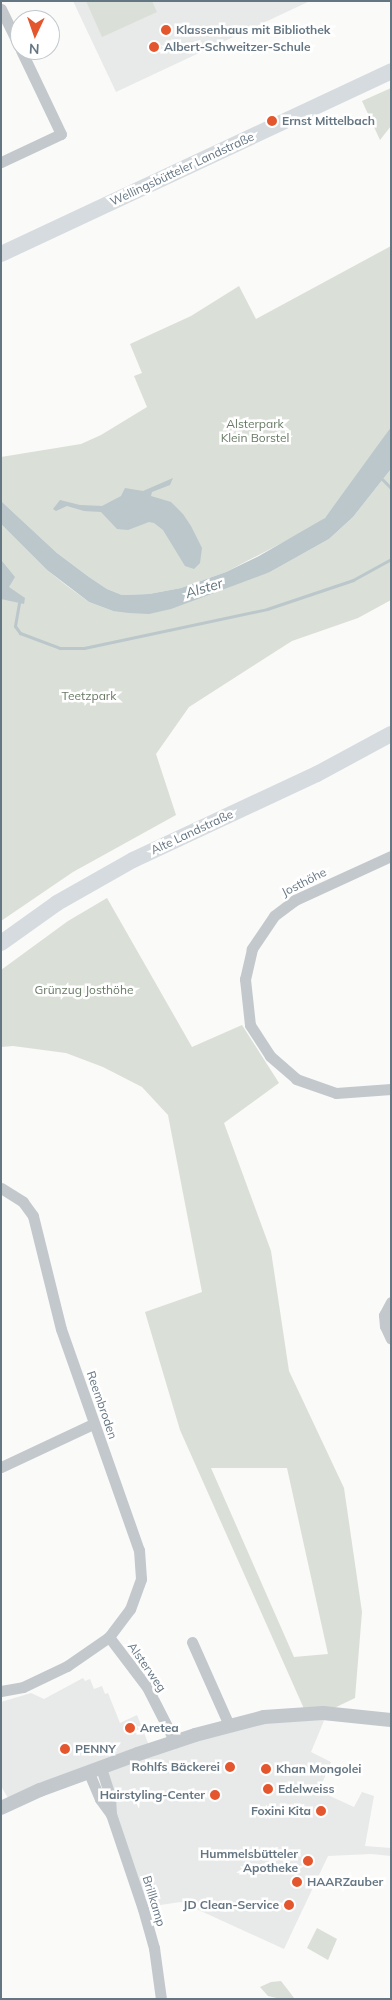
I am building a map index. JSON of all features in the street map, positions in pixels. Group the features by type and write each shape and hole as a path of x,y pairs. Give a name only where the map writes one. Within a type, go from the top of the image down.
{"main road":[{"name":"Wellingsbütteler Landstraße","path":"1,254 391,71"},
{"name":"Alte Landstraße","path":"1,943 57,904 133,860 316,774 391,734"}],"street":[{"path":"1,9 10,28"},
{"path":"1,162 61,134 25,60"},
{"name":"Josthöhe","path":"391,856 295,900 274,916 252,949 245,979 250,1025 273,1060 296,1079 336,1092 391,1089"},
{"name":"Reembroden","path":"1,1188 23,1202 32,1216 60,1329 139,1550 141,1579 130,1609 109,1637"},
{"path":"391,1302 384,1314 385,1326 391,1339"},
{"path":"1,1467 94,1424"},
{"path":"1,1691 23,1687 67,1666 109,1637"},
{"name":"Alsterweg","path":"109,1637 147,1687 176,1742"},
{"path":"192,1642 229,1725"},
{"path":"1,1808 40,1790 95,1770 229,1725 264,1717 309,1713 349,1714 391,1720"},
{"name":"Brillkamp","path":"95,1770 110,1796 110,1814 152,1940 161,1999"}],"shaded area":[{"name":"Albert-Schweitzer-Schule","path":"73,1 310,1 116,92"},
{"path":"83,1678 85,1681 90,1679 94,1689 102,1686 105,1694 108,1693 120,1723 137,1715 150,1748 226,1723 328,1711 311,1752 331,1762 319,1791 354,1807 362,1792 374,1796 365,1846 391,1848 391,1856 371,1854 328,1856 284,1949 181,1902 146,1907 100,1765 8,1798 1,1786 1,1702 31,1693 44,1699"}],"green space":[{"path":"86,1 152,1 157,12 102,37"},
{"path":"391,88 391,126 380,140 362,101"},
{"name":"Alsterpark Klein Borstel","path":"391,246 391,427 351,485 325,518 316,525 226,572 181,588 149,594 122,595 107,589 57,553 1,501 1,457 81,444 101,435 147,407 134,376 142,373 130,344 191,316 239,286 256,319"},
{"name":"Teetzpark","path":"391,469 391,600 358,618 292,641 189,707 156,754 176,815 73,872 1,921 1,524 47,570 67,586 89,602 113,611 270,572 329,539 353,517"},
{"name":"Grünzug Josthöhe","path":"107,898 192,1047 242,1025 279,1083 224,1123 271,1251 289,1371 344,1488 362,1612 355,1698 328,1711 305,1711 180,1430 145,1312 202,1292 168,1115 142,1087 103,1067 66,1053 13,1046 1,1047 1,970 68,921","holes":["211,1468 287,1468 328,1654 294,1657"]},
{"path":"317,1928 337,1939 328,1960 307,1948"},
{"path":"281,1981 294,1998 281,1999 268,1996 260,1987 271,1982"}],"water":[{"name":"Alster","path":"391,427 391,469 353,517 329,539 270,572 171,609 149,614 129,613 113,611 89,602 47,570 1,524 1,501 57,553 107,589 122,595 149,594 181,588 226,572 259,556 325,518"},
{"path":"173,478 170,485 152,492 151,496 171,502 183,514 191,526 202,548 200,563 194,569 185,566 163,530 154,523 149,522 128,530 117,529 101,512 84,511 67,506 56,511 53,509 60,500 80,505 102,506 121,496 125,488 143,491"},
{"path":"1,560 15,577 9,587 25,598 24,604 1,599"}],"waterway":[{"path":"381,478 391,488"},
{"path":"19,603 15,626 20,633 60,648 84,648 267,609 353,580 391,559"}],"place":[{"name":"Klassenhaus mit Bibliothek","path":"166,30"},
{"name":"Albert-Schweitzer-Schule","path":"154,47"},
{"name":"Ernst Mittelbach","path":"272,121"},
{"name":"Aretea","path":"130,1728"},
{"name":"PENNY","path":"65,1749"},
{"name":"Rohlfs Bäckerei","path":"230,1767"},
{"name":"Khan Mongolei","path":"266,1769"},
{"name":"Edelweiss","path":"268,1789"},
{"name":"Hairstyling-Center","path":"215,1795"},
{"name":"Foxini Kita","path":"321,1811"},
{"name":"Hummelsbütteler Apotheke","path":"308,1861"},
{"name":"HAARZauber","path":"297,1882"},
{"name":"JD Clean-Service","path":"289,1905"}]}
